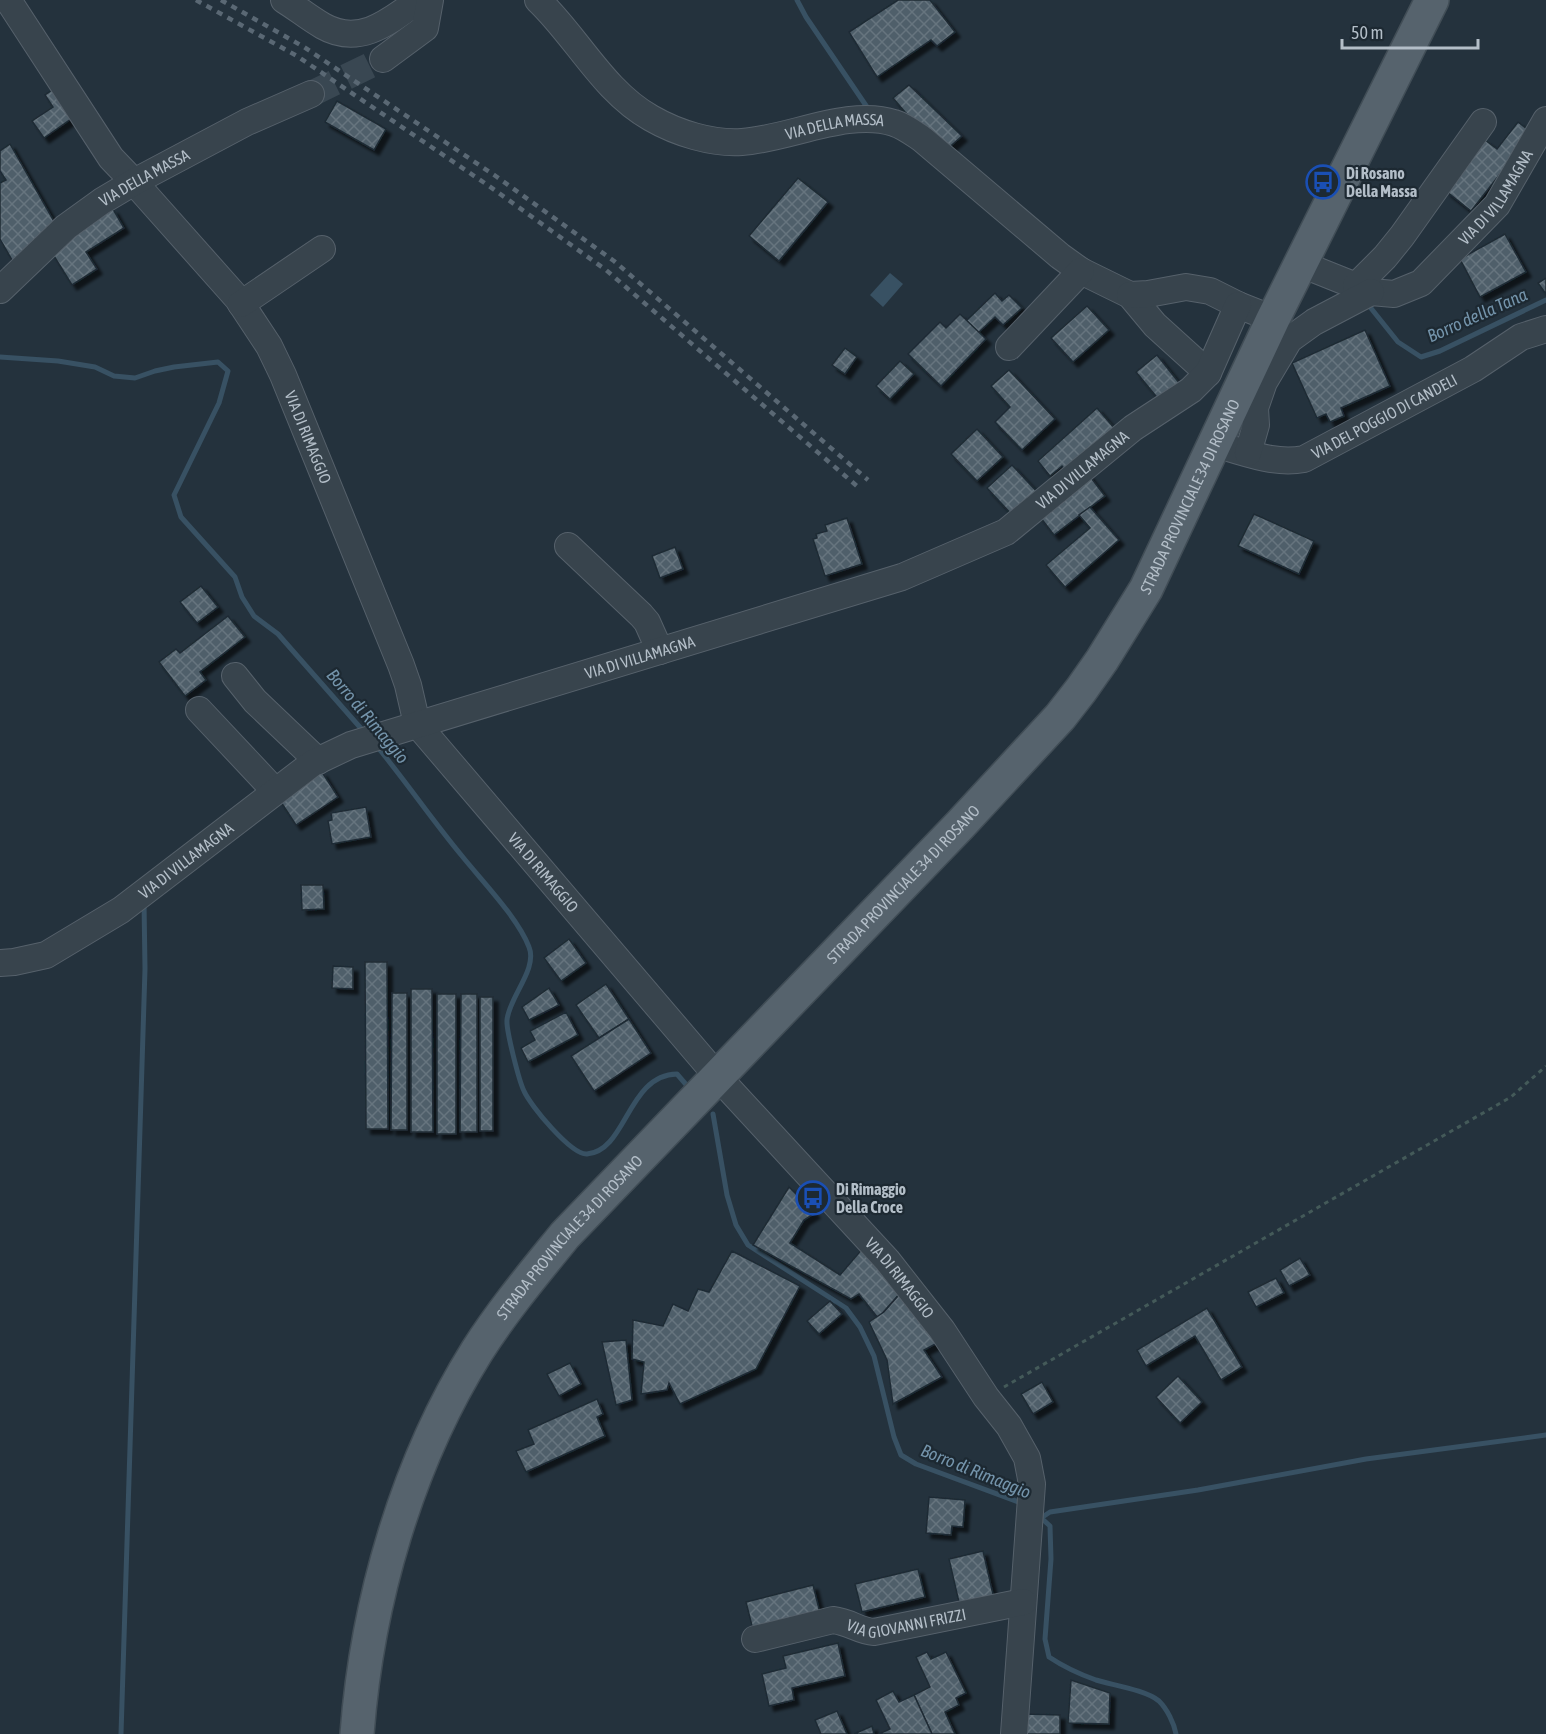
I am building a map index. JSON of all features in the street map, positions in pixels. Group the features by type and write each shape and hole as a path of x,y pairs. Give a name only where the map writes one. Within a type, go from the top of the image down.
{"main road":[{"name":"STRADA PROVINCIALE 34 DI ROSANO","path":"357,1734 364,1668 373,1620 399,1522 420,1465 446,1406 478,1350 512,1302 565,1235 960,825 1060,717 1102,660 1146,589 1273,320 1432,0"}],"street":[{"name":"VIA DI RIMAGGIO","path":"8,0 111,158 241,304 269,346 283,375 404,675 417,724 715,1081 887,1260 942,1330 1009,1426 1027,1458 1032,1484 1014,1734"},
{"path":"284,0 334,31 355,33 368,32 378,27 419,0"},
{"path":"383,59 425,28 430,0"},
{"name":"VIA DELLA MASSA","path":"538,0 622,96 648,117 666,127 703,138 733,142 770,138 836,122 866,120 894,123 922,138 1048,248 1081,271 1130,295 1155,325 1208,373"},
{"name":"VIA DELLA MASSA","path":"0,290 66,226 102,201 247,122 311,94"},
{"name":"VIA DI VILLAMAGNA","path":"1301,264 1363,289 1394,294 1421,283 1497,205 1546,120"},
{"path":"1363,289 1483,122"},
{"path":"241,304 322,249"},
{"path":"1009,347 1081,271"},
{"path":"1130,295 1186,287 1210,291 1273,320"},
{"name":"VIA DI VILLAMAGNA","path":"1248,453 1256,425 1255,408 1264,382 1289,340 1363,289"},
{"name":"VIA DI VILLAMAGNA","path":"0,963 46,955 121,910 275,791 318,761 351,745 902,577 1006,532 1133,428 1191,390 1208,373 1238,305"},
{"name":"VIA DEL POGGIO DI CANDELI","path":"1213,444 1278,461 1304,459 1473,369 1521,337 1546,329"},
{"path":"568,546 641,615 647,622 660,651"},
{"path":"235,676 255,701 318,761"},
{"path":"199,710 275,791"},
{"name":"VIA GIOVANNI FRIZZI","path":"755,1639 833,1620 844,1621 866,1631 874,1632 1023,1602"}],"path":[{"path":"986,1396 1511,1097 1546,1066"}],"water":[{"path":"890,273 903,284 883,307 870,295"}],"building":[{"path":"898,0 930,0 955,32 937,46 931,40 877,77 849,32"},
{"path":"909,85 962,136 945,151 893,98"},
{"path":"58,86 78,114 44,138 32,121 53,107 45,95"},
{"path":"337,101 386,129 374,150 325,122"},
{"path":"1518,122 1532,133 1471,211 1446,191 1485,140 1497,149"},
{"path":"10,144 56,225 16,267 0,239 0,183 6,180 0,171 0,151"},
{"path":"798,178 828,202 779,261 749,236"},
{"path":"113,209 124,228 86,252 97,269 72,285 49,248"},
{"path":"1505,234 1526,272 1480,297 1460,259"},
{"path":"1546,278 1546,294 1538,283"},
{"path":"995,293 1002,301 1009,295 1022,308 1003,325 995,317 978,333 966,321"},
{"path":"1087,306 1109,330 1073,362 1051,338"},
{"path":"960,314 986,339 941,386 908,354 940,322 946,328"},
{"path":"1365,330 1390,386 1341,408 1344,416 1330,422 1326,414 1317,418 1292,363"},
{"path":"845,348 857,357 845,374 832,365"},
{"path":"1157,355 1180,384 1160,401 1136,372"},
{"path":"900,361 914,374 890,399 876,386"},
{"path":"1009,370 1055,419 1022,450 995,422 1010,407 991,386"},
{"path":"1097,408 1115,429 1068,473 1062,466 1050,476 1038,461"},
{"path":"977,429 1003,457 977,481 951,454"},
{"path":"1012,465 1040,495 1015,518 987,488"},
{"path":"1088,474 1105,496 1054,535 1037,513"},
{"path":"1090,507 1119,540 1065,587 1046,565 1090,528 1079,515"},
{"path":"1254,514 1314,541 1299,574 1238,546"},
{"path":"847,518 862,564 825,576 813,539 817,538 816,534 827,531 825,525"},
{"path":"675,547 683,569 660,578 652,556"},
{"path":"201,586 218,607 197,623 180,602"},
{"path":"228,616 245,637 200,672 206,680 185,696 159,662 176,649 180,653"},
{"path":"322,772 338,797 296,825 279,799"},
{"path":"366,807 371,837 332,844 328,821 332,820 331,813"},
{"path":"301,885 323,885 324,909 302,910"},
{"path":"569,939 586,963 561,981 544,958"},
{"path":"365,962 387,962 388,1129 366,1129"},
{"path":"333,966 353,967 353,989 332,988"},
{"path":"606,984 629,1019 599,1038 576,1005"},
{"path":"549,988 559,1005 529,1020 522,1007"},
{"path":"411,989 432,989 433,1132 411,1132"},
{"path":"392,993 407,993 407,1130 391,1130"},
{"path":"437,994 456,994 456,1134 437,1134"},
{"path":"461,994 477,994 477,1132 460,1132"},
{"path":"480,997 493,997 493,1131 480,1131"},
{"path":"566,1012 578,1035 528,1062 521,1048 535,1040 530,1031"},
{"path":"629,1019 651,1053 594,1091 571,1056"},
{"path":"789,1187 815,1213 804,1220 790,1243 840,1275 864,1247 904,1289 878,1318 859,1294 851,1299 753,1245"},
{"path":"732,1251 800,1286 756,1369 680,1404 669,1383 667,1390 641,1394 644,1362 632,1359 633,1320 663,1326 673,1304 688,1311 698,1289 709,1292"},
{"path":"1300,1258 1310,1275 1289,1286 1280,1270"},
{"path":"1276,1278 1284,1293 1256,1307 1248,1292"},
{"path":"904,1289 941,1341 924,1350 942,1377 893,1404 887,1360 869,1322 884,1312"},
{"path":"830,1301 842,1314 819,1334 807,1321"},
{"path":"1207,1308 1242,1367 1221,1380 1195,1336 1146,1366 1137,1350"},
{"path":"626,1340 632,1400 616,1405 602,1342"},
{"path":"570,1363 581,1384 559,1396 547,1374"},
{"path":"1178,1376 1202,1402 1180,1423 1156,1397"},
{"path":"1042,1382 1053,1402 1033,1414 1021,1394"},
{"path":"597,1399 603,1414 597,1417 605,1436 526,1472 516,1451 534,1444 528,1430"},
{"path":"929,1497 965,1500 963,1527 952,1526 951,1535 926,1533"},
{"path":"983,1551 995,1603 961,1611 949,1559"},
{"path":"918,1569 925,1597 862,1612 855,1584"},
{"path":"813,1585 820,1613 753,1630 746,1602"},
{"path":"838,1643 845,1676 792,1688 794,1700 769,1706 762,1674 786,1668 783,1656"},
{"path":"927,1652 931,1659 946,1652 966,1693 956,1698 959,1705 945,1712 955,1734 932,1734 914,1695 930,1687 916,1657"},
{"path":"1071,1680 1110,1693 1109,1724 1068,1723"},
{"path":"893,1691 899,1702 914,1695 932,1734 879,1734 890,1729 876,1700"},
{"path":"837,1711 847,1734 821,1734 815,1720"},
{"path":"1025,1714 1060,1715 1060,1734 1024,1734"},
{"path":"872,1726 874,1734 854,1734"}],"waterway":[{"name":"Borro della Tana","path":"797,0 869,110"},
{"name":"Borro della Tana","path":"1370,307 1398,342 1421,357 1440,351 1546,300"},
{"name":"Borro di Rimaggio","path":"0,357 58,361 95,367 114,376 135,378 174,367 218,362 228,371 219,403 174,495 181,517 235,577 242,597 254,616 278,634 365,733"},
{"name":"Borro di Rimaggio","path":"375,744 508,912 524,936 531,956 530,964 509,1011 507,1026 524,1091 552,1128 571,1147 587,1154 600,1150 611,1140 647,1086 660,1078 677,1074 689,1088"},
{"path":"121,1734 145,969 144,902"},
{"name":"Borro di Rimaggio","path":"713,1114 727,1195 736,1225 748,1245 846,1308 860,1327 874,1356 894,1437 901,1455 916,1464 1024,1504"},
{"path":"1041,1518 1050,1512 1198,1490 1366,1459 1546,1435"},
{"name":"Borro di Rimaggio","path":"1038,1515 1050,1526 1051,1559 1045,1639 1049,1657 1090,1678 1153,1697 1167,1712 1176,1734"}],"tunnel":[{"path":"311,94 383,59"}],"railway":[{"path":"196,0 297,56 489,186 606,270 858,487"},
{"path":"221,0 304,47 497,177 614,261 868,480"}],"place":[{"name":"Di Rosano Della Massa","path":"1323,182"},
{"name":"Di Rimaggio Della Croce","path":"813,1198"}]}
